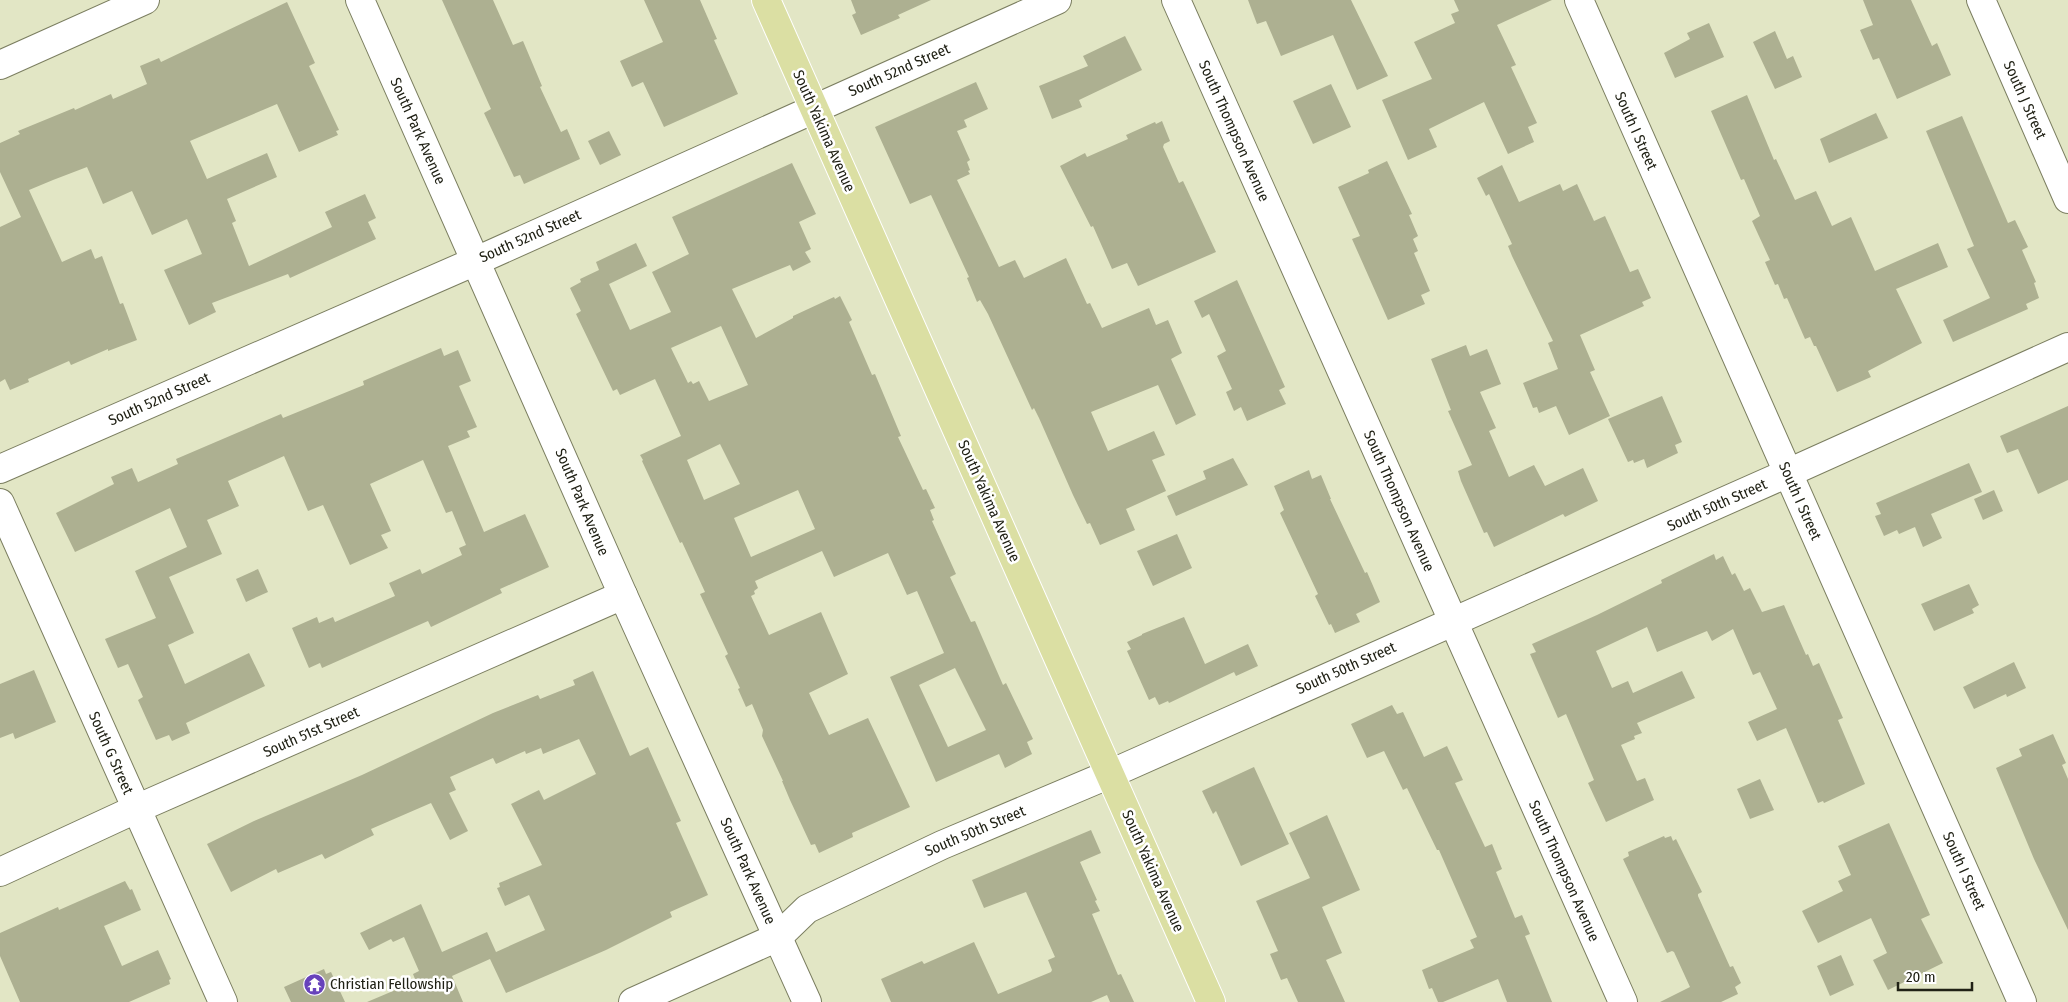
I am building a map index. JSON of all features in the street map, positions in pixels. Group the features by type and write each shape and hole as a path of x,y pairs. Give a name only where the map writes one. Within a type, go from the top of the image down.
{"main road":[{"name":"South Yakima Avenue","path":"766,0 1212,1002"}],"street":[{"path":"0,65 145,0"},
{"name":"South Park Avenue","path":"360,0 623,595 807,1002"},
{"name":"South 52nd Street","path":"0,469 476,261 1057,0"},
{"name":"South Thompson Avenue","path":"1176,0 1622,1002"},
{"name":"South I Street","path":"1579,0 2022,1002"},
{"name":"South J Street","path":"1981,0 2068,200"},
{"name":"South 50th Street","path":"633,1002 778,937 807,909 942,845 1110,774 1452,621 1788,474 2068,347"},
{"name":"South G Street","path":"0,503 223,1002"},
{"name":"South 51st Street","path":"0,872 136,809 623,595"}],"building":[{"path":"442,0 493,0 513,45 523,41 542,86 540,87 561,132 567,129 580,159 524,184 520,175 514,177 484,113 491,109"},
{"path":"644,0 700,0 717,39 714,40 738,94 664,127 643,82 632,87 620,61 663,42"},
{"path":"851,0 931,0 898,15 900,18 861,35 852,15 856,13"},
{"path":"1248,0 1351,0 1388,76 1357,90 1333,35 1281,56 1266,21 1257,24"},
{"path":"1454,0 1552,0 1497,25 1516,65 1511,67 1537,123 1528,127 1534,142 1508,154 1484,102 1429,129 1437,147 1408,160 1382,100 1432,79 1414,42 1455,23 1451,14 1459,11"},
{"path":"1863,0 1911,0 1932,46 1937,43 1951,75 1897,99 1879,58 1873,60 1860,30 1873,25"},
{"path":"287,2 315,63 309,66 339,130 336,131 338,135 299,152 277,104 190,141 207,179 267,153 277,177 227,199 236,221 232,223 249,266 332,227 325,212 365,194 376,218 368,222 376,239 290,278 288,274 212,303 216,312 189,325 164,270 202,254 187,219 152,235 132,191 103,204 87,167 53,180 29,190 62,262 91,249 95,259 102,256 120,304 123,303 137,340 108,351 108,349 71,365 69,361 28,379 29,382 10,390 5,379 0,382 0,227 21,217 0,172 0,143 20,134 18,131 74,108 75,110 111,94 113,99 147,84 140,66 159,58 161,62"},
{"path":"1709,23 1724,57 1675,78 1664,53 1690,39 1687,33"},
{"path":"1775,31 1787,59 1793,56 1802,77 1775,89 1753,42"},
{"path":"1125,36 1142,70 1079,100 1082,107 1052,119 1039,86 1088,66 1083,56"},
{"path":"976,82 988,109 964,120 967,127 957,131 970,160 967,162 970,174 957,180 999,267 1015,260 1024,278 1066,258 1087,304 1090,303 1102,328 1149,308 1156,325 1168,320 1182,353 1171,359 1196,415 1176,425 1158,385 1091,412 1108,451 1154,431 1165,455 1152,460 1166,491 1126,509 1135,530 1100,545 1090,523 1087,524 1039,418 1034,408 1032,410 988,314 980,300 977,302 967,278 969,277 931,195 910,204 875,127"},
{"path":"1331,84 1351,127 1313,144 1293,101"},
{"path":"1747,95 1774,160 1776,159 1795,200 1816,191 1832,226 1851,217 1875,271 1938,243 1948,267 1896,289 1922,343 1868,371 1871,377 1837,392 1816,346 1814,346 1810,337 1805,339 1787,298 1784,299 1778,284 1775,285 1765,262 1770,260 1752,221 1760,216 1744,179 1741,180 1711,111"},
{"path":"1876,113 1888,138 1829,163 1820,139"},
{"path":"1962,116 2008,223 2015,220 2028,247 2022,250 2036,282 2034,283 2039,298 2026,304 2028,309 1953,342 1943,320 1990,298 1967,249 1974,246 1926,131"},
{"path":"1162,121 1170,141 1164,144 1163,147 1179,183 1183,181 1216,252 1138,286 1127,263 1112,269 1093,226 1091,227 1060,166 1085,153 1087,157 1128,139 1126,135 1155,122 1156,124"},
{"path":"609,131 621,155 600,165 588,141"},
{"path":"1387,161 1412,214 1409,215 1418,236 1413,239 1418,251 1414,253 1430,291 1421,295 1425,304 1388,320 1352,239 1360,236 1338,187 1369,173 1368,170"},
{"path":"792,163 816,214 799,222 811,249 805,252 811,262 793,271 790,265 732,289 756,338 793,318 793,316 840,296 852,320 849,322 872,375 875,374 901,436 898,437 923,490 926,489 935,508 930,510 934,520 932,521 956,574 950,577 971,622 975,621 1003,685 1006,683 1033,739 1027,742 1032,754 1005,768 999,754 936,782 890,677 944,653 917,591 907,595 888,553 834,577 822,551 755,581 758,588 754,591 755,594 751,596 769,635 821,612 848,674 809,693 829,735 868,718 910,807 852,833 853,837 819,853 815,844 811,845 790,800 762,736 763,730 752,704 746,707 738,689 740,688 725,656 728,654 700,594 705,592 682,542 680,543 640,455 681,436 655,379 620,395 617,389 613,391 576,314 581,311 570,288 581,282 580,279 599,270 596,262 636,243 647,266 609,284 630,330 671,312 652,272 689,254 672,217","holes":["721,326 748,385 709,401 699,381 693,384 691,381 688,383 671,348","720,444 740,484 704,500 687,460","798,490 815,529 751,557 734,518","955,668 986,730 948,747 919,685"]},
{"path":"1502,165 1519,202 1560,184 1563,191 1577,184 1594,221 1605,216 1630,272 1638,269 1651,298 1642,302 1644,306 1580,335 1595,370 1590,372 1610,416 1569,435 1556,406 1539,413 1537,407 1533,408 1523,383 1558,369 1548,343 1553,341 1512,256 1508,246 1512,244 1489,194 1486,196 1477,178"},
{"path":"1237,280 1285,387 1279,390 1286,404 1247,421 1241,407 1234,411 1226,392 1232,389 1217,356 1226,351 1209,314 1202,318 1194,301"},
{"path":"1466,345 1470,356 1487,349 1501,384 1480,392 1496,428 1489,431 1509,477 1534,465 1545,486 1583,468 1598,501 1565,517 1563,514 1494,547 1487,532 1484,533 1461,481 1458,471 1472,465 1448,411 1451,410 1431,359"},
{"path":"441,348 444,356 458,350 471,381 459,386 477,427 467,431 470,437 448,446 484,532 525,514 549,567 500,589 502,593 431,627 428,621 322,668 320,663 309,668 292,628 317,617 319,623 333,617 335,622 395,596 389,583 420,569 422,574 462,555 459,548 466,545 452,511 446,513 423,460 370,484 391,531 381,535 388,548 350,565 323,505 308,511 284,456 228,481 239,506 207,520 222,554 169,577 194,633 168,645 185,684 249,653 265,686 186,723 190,733 172,741 169,735 156,740 138,700 143,697 128,664 118,668 105,639 156,618 135,571 187,547 170,508 75,552 56,513 114,484 111,477 132,468 138,482 178,464 176,459 281,414 283,418 364,385 363,381"},
{"path":"1662,396 1682,442 1675,445 1678,453 1647,468 1644,459 1634,463 1633,460 1628,462 1608,419"},
{"path":"2068,406 2068,480 2038,494 2018,449 2007,453 2000,436"},
{"path":"1233,458 1248,485 1176,516 1167,496 1206,479 1203,471"},
{"path":"1969,463 1982,492 1931,514 1942,538 1923,547 1915,527 1899,534 1897,530 1884,536 1875,516 1881,514 1876,503"},
{"path":"1309,470 1312,479 1321,475 1330,499 1380,602 1356,614 1360,622 1335,633 1315,596 1318,594 1280,513 1284,510 1274,486"},
{"path":"1994,490 2003,511 1983,520 1974,499"},
{"path":"1177,534 1192,568 1153,586 1137,551"},
{"path":"1714,554 1716,560 1723,556 1732,575 1735,573 1744,591 1750,588 1762,612 1784,605 1806,655 1808,654 1813,666 1819,663 1843,718 1838,720 1865,784 1824,803 1823,801 1818,803 1786,728 1757,741 1748,722 1777,709 1760,672 1753,675 1733,629 1712,641 1707,631 1657,652 1647,627 1596,651 1612,688 1628,681 1633,693 1682,671 1695,698 1637,723 1642,733 1634,736 1635,739 1621,745 1637,781 1645,778 1654,800 1606,822 1588,783 1594,780 1566,714 1558,718 1530,654 1536,652 1532,644 1662,583 1661,580"},
{"path":"258,569 268,592 246,602 236,579"},
{"path":"1969,584 1979,605 1972,609 1974,613 1934,631 1921,604"},
{"path":"1184,617 1205,664 1248,644 1258,666 1236,676 1234,672 1169,703 1168,701 1159,705 1155,697 1149,700 1127,651 1131,649 1127,642"},
{"path":"2014,662 2026,688 2007,697 2006,694 1974,709 1963,687"},
{"path":"34,670 56,722 15,739 13,733 0,738 0,684"},
{"path":"593,671 630,756 648,747 681,821 676,823 708,895 670,912 672,917 606,950 506,993 490,959 452,976 463,1002 367,1002 412,983 415,979 413,974 419,971 404,937 393,942 391,939 369,950 360,933 421,904 442,952 487,932 496,952 545,930 529,895 505,906 497,888 500,887 499,883 542,865 511,804 539,790 544,800 596,774 579,739 543,754 541,748 526,754 525,751 496,764 493,758 450,777 456,790 449,793 468,831 450,840 431,803 371,829 374,835 325,859 322,854 278,873 276,869 231,892 207,844 254,821 362,775 493,713 538,695 540,699 575,685 573,680"},
{"path":"1392,705 1397,714 1403,712 1424,757 1447,746 1463,780 1455,783 1485,847 1492,844 1502,869 1496,872 1515,918 1522,915 1530,934 1525,936 1552,1002 1507,1002 1498,979 1443,1002 1438,1002 1432,988 1429,989 1422,970 1474,948 1470,940 1477,937 1439,850 1437,850 1407,788 1403,790 1384,751 1367,758 1351,724"},
{"path":"2053,734 2066,763 2062,765 2068,779 2068,930 2034,859 1996,768 2022,756 2019,749"},
{"path":"1254,767 1289,844 1241,866 1216,811 1213,814 1202,791"},
{"path":"1760,779 1774,810 1750,819 1737,789"},
{"path":"1327,815 1360,890 1322,907 1342,953 1326,960 1345,1002 1298,1002 1287,978 1281,980 1270,954 1278,951 1256,901 1310,878 1289,833"},
{"path":"1889,823 1930,915 1921,919 1943,963 1888,990 1873,960 1887,953 1871,918 1818,943 1802,911 1843,891 1838,881 1851,875 1838,846"},
{"path":"1091,830 1101,853 1080,862 1100,911 1092,914 1118,975 1121,974 1134,1002 1110,1002 1107,995 1091,1002 891,1002 881,979 922,961 924,964 974,942 998,994 1051,972 1048,960 1055,957 1026,892 984,908 972,880"},
{"path":"1664,836 1665,838 1671,836 1673,841 1676,839 1702,892 1698,896 1730,967 1733,966 1741,983 1735,987 1738,994 1721,1002 1660,1002 1690,987 1674,952 1667,953 1623,859 1629,856 1628,852"},
{"path":"125,881 130,890 132,889 141,910 104,926 122,966 158,950 171,979 169,980 170,984 129,1002 20,1002 0,956 0,933 58,907 59,910"},
{"path":"1841,955 1854,985 1830,996 1817,966"},
{"name":"Christian Fellowship","path":"324,969 326,974 331,972 345,1002 291,1002 284,987"}],"place":[{"name":"Christian Fellowship","path":"314,984"}]}
